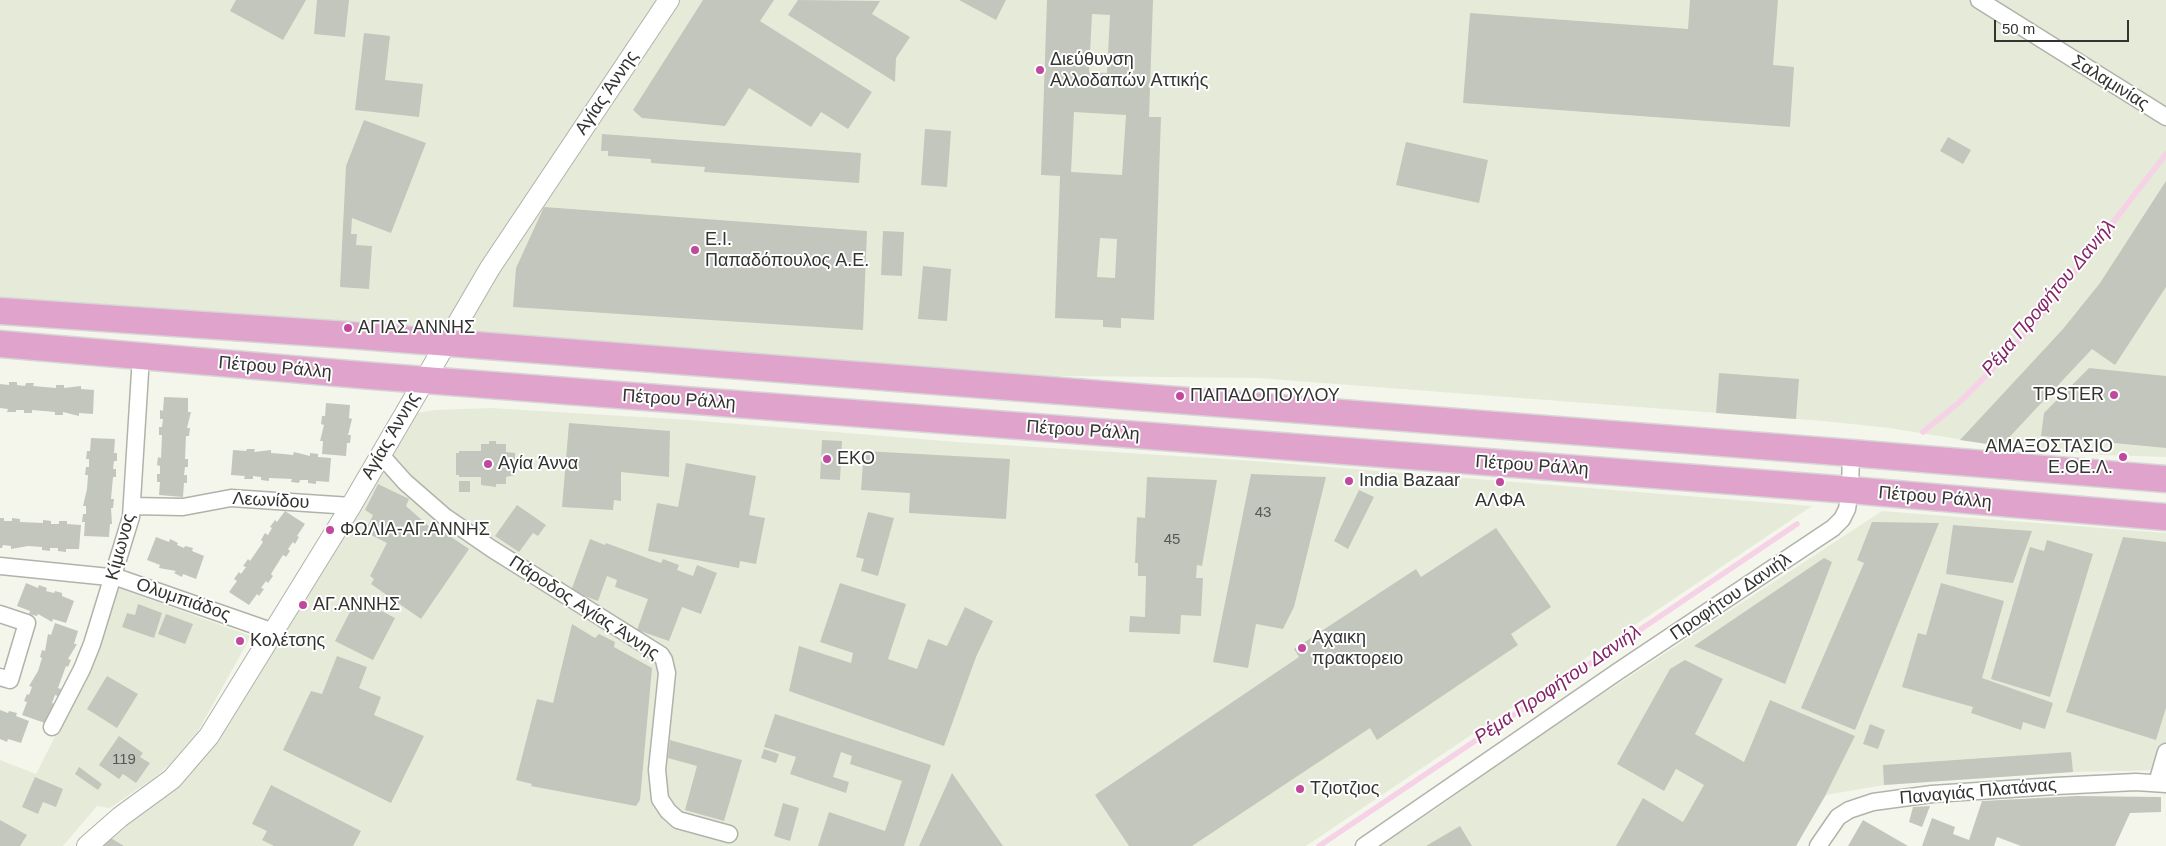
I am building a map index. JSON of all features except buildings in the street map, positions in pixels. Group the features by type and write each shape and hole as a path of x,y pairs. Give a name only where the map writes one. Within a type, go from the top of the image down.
{"main road":[{"name":"Πέτρου Ράλλη","path":"0,311 445,343 1851,452 2166,479"},
{"name":"Πέτρου Ράλλη","path":"0,344 424,380 1850,490 2166,518"}],"street":[{"name":"Αγίας Άννης","path":"87,846 182,769 209,736 351,506 490,268 669,0"},
{"name":"Σαλαμινίας","path":"1979,0 2166,117"},
{"name":"Κίμωνος","path":"52,727 92,644 113,577 132,506 141,356"},
{"name":"Προφήτου Δανιήλ","path":"1364,846 1612,675 1833,528 1842,519 1847,508 1850,490 1851,452"},
{"name":"Πάροδος Αγίας Άννης","path":"380,454 405,482 444,516 500,554 661,655 667,673 657,770 660,798 668,812 678,820 729,834"},
{"name":"Λεωνίδου","path":"132,506 182,507 231,498 351,506"},
{"name":"Ολυμπιάδος","path":"0,566 113,577 274,632"},
{"path":"0,614 28,623 10,680 0,677"},
{"path":"2161,784 2166,752"},
{"name":"Παναγιάς Πλατάνας","path":"1818,846 1838,817 1849,810 1873,802 1932,794 2055,786 2128,782 2161,784"}],"shaded area":[{"path":"0,0 2166,0 2166,457 2102,455 2001,446 1889,428 1823,421 1257,378 968,375 0,303"},
{"path":"491,408 690,420 957,442 1254,461 1812,506 1306,846 97,846 163,797 417,413 435,410"},
{"path":"1882,511 2166,533 2166,770 2073,772 1884,785 1826,795 1796,846 1380,846 1436,809 1540,735"},
{"path":"116,587 251,636 197,733 170,764 154,778 110,808 97,806 63,846 0,846 0,760 36,774 93,661"}],"waterway":[{"name":"Ρέμα Προφήτου Δανιήλ","path":"1923,432 1962,400 2039,318 2166,154"},
{"name":"Ρέμα Προφήτου Δανιήλ","path":"1319,846 1797,524"}],"place":[{"name":"Διεύθυνση Αλλοδαπών Αττικής","path":"1040,70"},
{"name":"Ε.Ι. Παπαδόπουλος Α.Ε.","path":"695,250"},
{"name":"ΑΓΙΑΣ ΑΝΝΗΣ","path":"348,328"},
{"name":"TPSTER","path":"2114,395"},
{"name":"ΠΑΠΑΔΟΠΟΥΛΟΥ","path":"1180,396"},
{"name":"ΑΜΑΞΟΣΤΑΣΙΟ Ε.ΘΕ.Λ.","path":"2123,457"},
{"name":"EKO","path":"827,459"},
{"name":"Αγία Άννα","path":"488,464"},
{"name":"India Bazaar","path":"1349,481"},
{"name":"ΑΛΦΑ","path":"1500,482"},
{"name":"ΦΩΛΙΑ-ΑΓ.ΑΝΝΗΣ","path":"330,530"},
{"name":"ΑΓ.ΑΝΝΗΣ","path":"303,605"},
{"name":"Κολέτσης","path":"240,641"},
{"name":"Αχαικη πρακτορειο","path":"1302,648"},
{"name":"Τζιοτζιος","path":"1300,789"}]}
